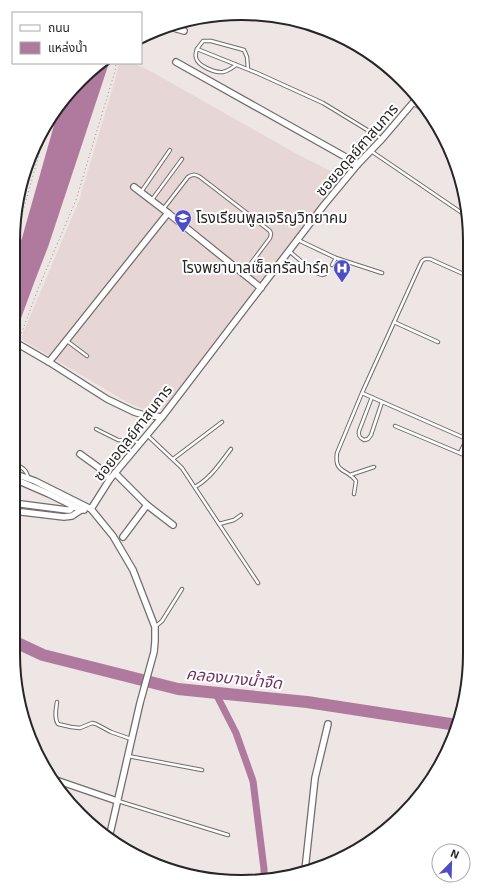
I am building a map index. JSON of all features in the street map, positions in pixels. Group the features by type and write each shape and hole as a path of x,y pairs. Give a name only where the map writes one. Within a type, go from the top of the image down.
{"street":[{"path":"179,30 184,31"},
{"path":"176,62 358,164"},
{"name":"ซอยอดุลย์ศาสนการ","path":"91,509 110,479 162,417 298,239 358,164 413,104"},
{"path":"134,187 260,288"},
{"path":"49,362 165,212"},
{"path":"20,346 107,399 134,412 162,417"},
{"path":"80,454 98,467 110,479"},
{"path":"115,474 148,505 173,524"},
{"path":"20,475 91,509 113,536 133,570 154,627 154,652 131,739 110,832"},
{"path":"20,481 82,510"},
{"path":"20,504 67,510 70,510 74,506"},
{"path":"123,537 148,505"},
{"path":"22,512 64,518 72,516 82,510 91,509"},
{"path":"306,865 315,778 328,724"},
{"path":"62,783 117,801"}],"lane":[{"path":"237,64 231,69 224,72 219,72 205,68 199,64 195,56 197,49 203,41 211,41 244,50 247,56 248,69"},
{"path":"197,49 237,64 323,103 382,139"},
{"path":"140,192 170,150"},
{"path":"371,151 461,212"},
{"path":"151,201 182,159"},
{"path":"165,212 188,177 194,174 270,231 270,238 243,274"},
{"path":"298,239 336,258 382,273"},
{"path":"289,251 314,272 322,275 325,274"},
{"path":"332,265 336,258"},
{"path":"354,494 356,481 350,475 343,472 336,464 337,453 362,393 420,265 422,261 430,259 463,274"},
{"path":"394,322 438,342"},
{"path":"67,340 87,356"},
{"path":"362,393 463,437"},
{"path":"372,397 358,435 364,440 371,435 382,402"},
{"path":"173,459 222,422"},
{"path":"395,426 463,455"},
{"path":"96,429 118,440 140,443"},
{"path":"147,435 182,468 258,583"},
{"path":"460,454 463,448"},
{"path":"195,487 210,476 231,449"},
{"path":"20,467 28,473 28,478"},
{"path":"350,475 374,467"},
{"path":"219,524 234,520 241,515"},
{"path":"154,627 165,617 182,588"},
{"path":"57,702 55,716 58,724 71,728 80,728 92,723 131,739"},
{"path":"128,756 202,770"},
{"path":"117,801 228,835"}],"path":[{"path":"20,338 38,289 76,200 116,64"},
{"path":"21,221 40,150"}],"shaded area":[{"name":"โรงเรียนพูลเจริญวิทยาคม","path":"119,64 135,64 152,72 295,153 344,178 166,409 155,411 143,409 127,402 21,338 79,201"}],"water":[{"path":"108,65 48,247 20,321 20,243 55,122 75,95 95,75"}],"waterway":[{"name":"คลองบางน้ำจืด","path":"20,644 43,655 178,689 307,702 451,724"},
{"path":"215,692 236,733 253,781 264,874"}],"place":[{"name":"โรงเรียนพูลเจริญวิทยาคม","path":"183,233"},
{"name":"โรงพยาบาลเซ็ลทรัลปาร์ค","path":"342,283"}]}
